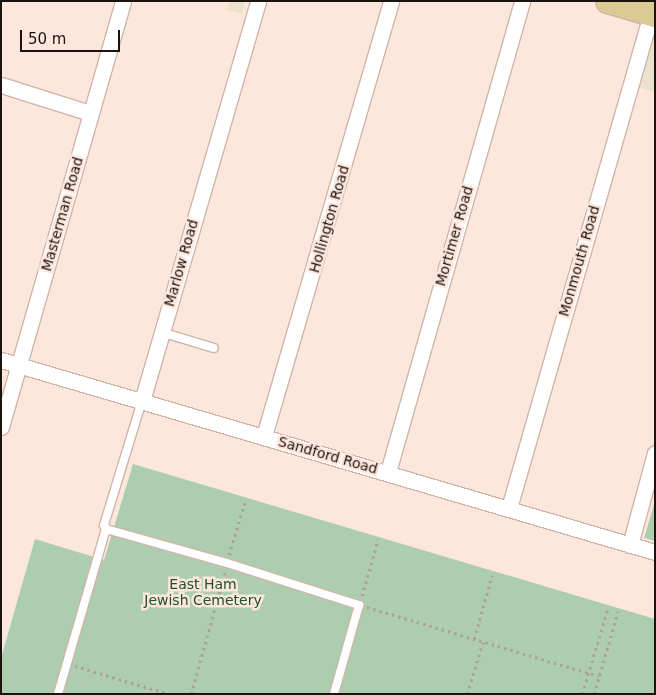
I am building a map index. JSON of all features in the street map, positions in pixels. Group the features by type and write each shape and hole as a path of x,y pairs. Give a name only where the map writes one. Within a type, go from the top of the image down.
{"main road":[{"path":"608,1 643,10"}],"street":[{"name":"Masterman Road","path":"1,427 123,1"},
{"name":"Marlow Road","path":"142,400 258,1"},
{"name":"Hollington Road","path":"264,436 390,1"},
{"name":"Mortimer Road","path":"388,472 522,1"},
{"name":"Monmouth Road","path":"509,508 643,10"},
{"path":"1,85 90,112"},
{"name":"Sandford Road","path":"1,360 388,472 655,552"},
{"path":"630,545 655,454"}],"lane":[{"path":"161,332 214,348"},
{"name":"Marlow Road","path":"58,694 142,400"},
{"path":"105,527 359,605 334,694"}],"path":[{"path":"191,694 245,501"},
{"path":"378,540 359,605 599,676"},
{"path":"474,639 492,575"},
{"path":"582,694 608,608"},
{"path":"594,694 618,611"},
{"path":"467,694 483,642"},
{"path":"67,664 169,694"}],"shaded area":[{"path":"230,1 245,1 242,14 227,10"},
{"path":"655,31 655,92 639,88"}],"green space":[{"name":"East Ham Jewish Cemetery","path":"133,464 655,619 655,694 1,694 1,658 35,539 104,560"},
{"path":"655,501 655,541 644,538"}]}
